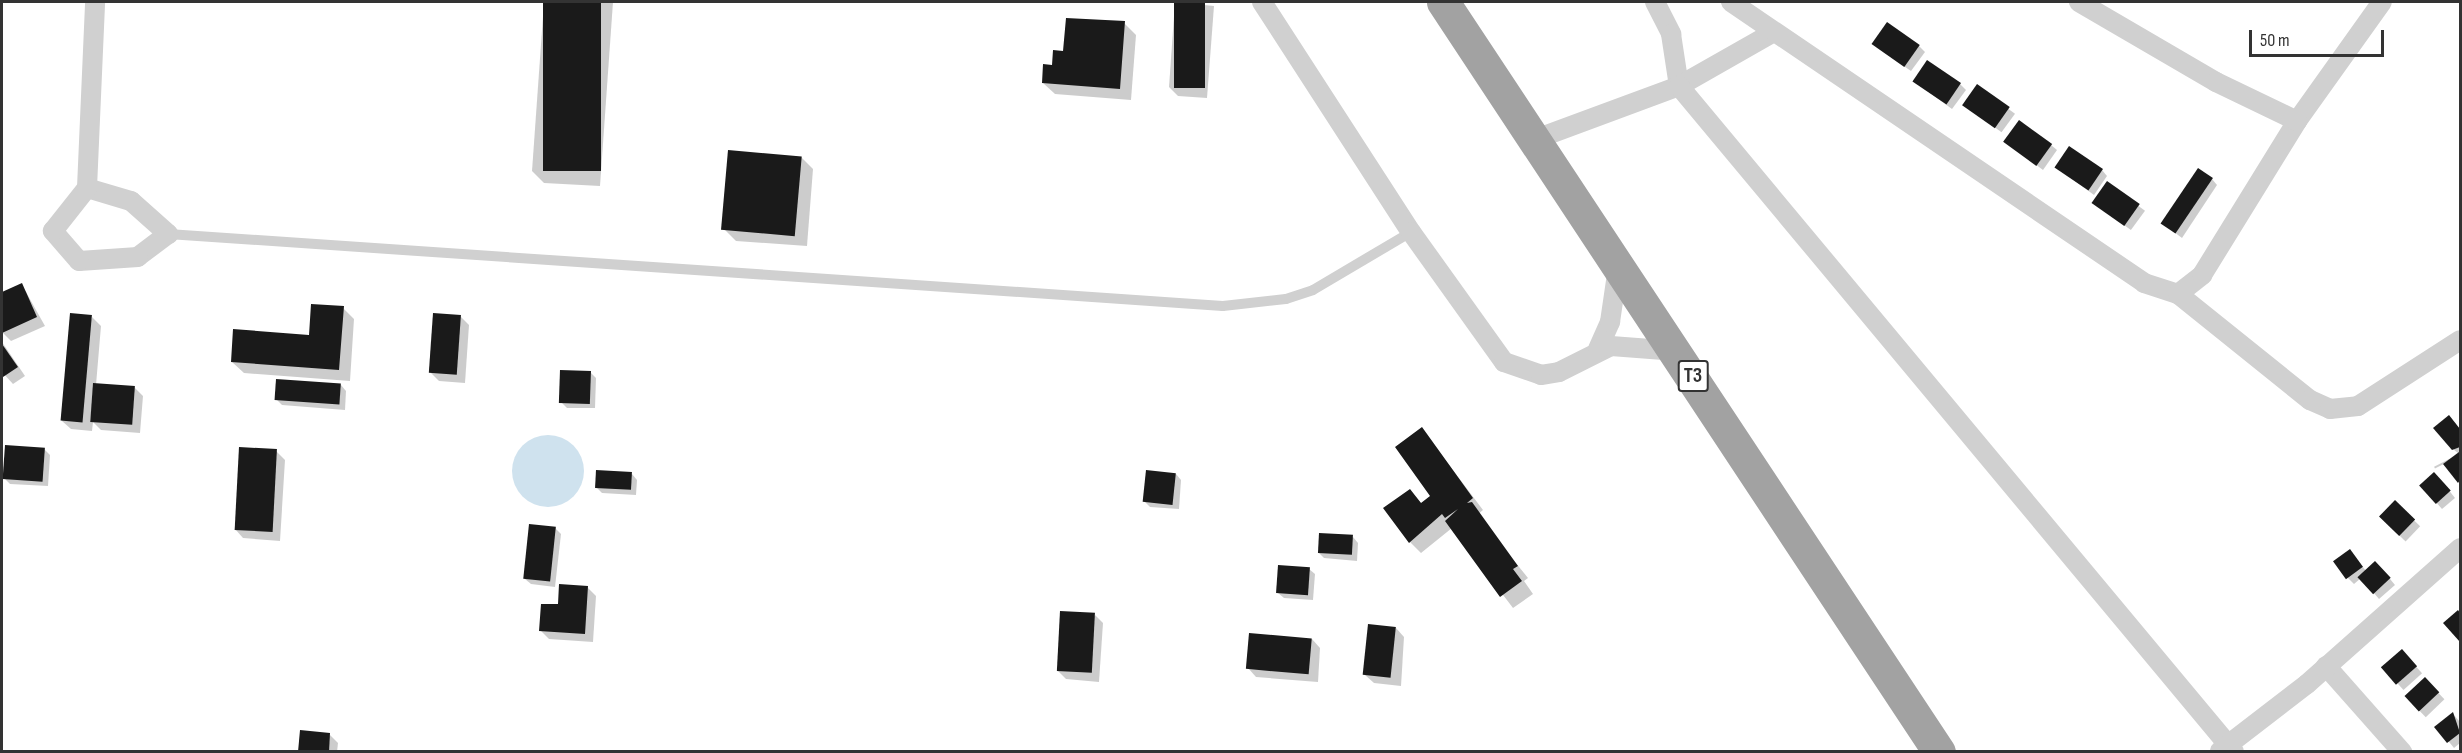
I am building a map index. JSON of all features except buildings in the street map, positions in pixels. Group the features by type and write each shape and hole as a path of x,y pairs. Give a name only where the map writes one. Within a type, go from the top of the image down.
{"highway":[{"name":"T3","path":"1443,2 1677,351 1939,752"}],"street":[{"path":"87,188 131,201 168,234 138,257 79,261 53,231 87,188 95,2"},
{"path":"1262,2 1411,232 1504,362 1541,375 1559,372 1598,349 1640,345 1677,351"},
{"path":"1655,2 1671,34 1679,86 2227,749 2326,666 2460,548"},
{"path":"1731,2 2144,283 2178,294 2310,400 2330,409 2358,406 2460,340"},
{"path":"2079,2 2216,82 2297,121"},
{"path":"2178,294 2202,275 2297,121 2382,2"},
{"path":"1536,140 1679,86 1774,32"},
{"path":"1598,349 1610,322 1618,264"},
{"path":"2326,666 2402,752"}],"lane":[{"path":"168,234 1223,306 1286,299 1313,290 1411,232"}],"water":[{"path":"548,435 568,441 578,451 584,471 578,491 568,501 548,507 528,501 518,491 512,471 518,451 528,441"}]}
